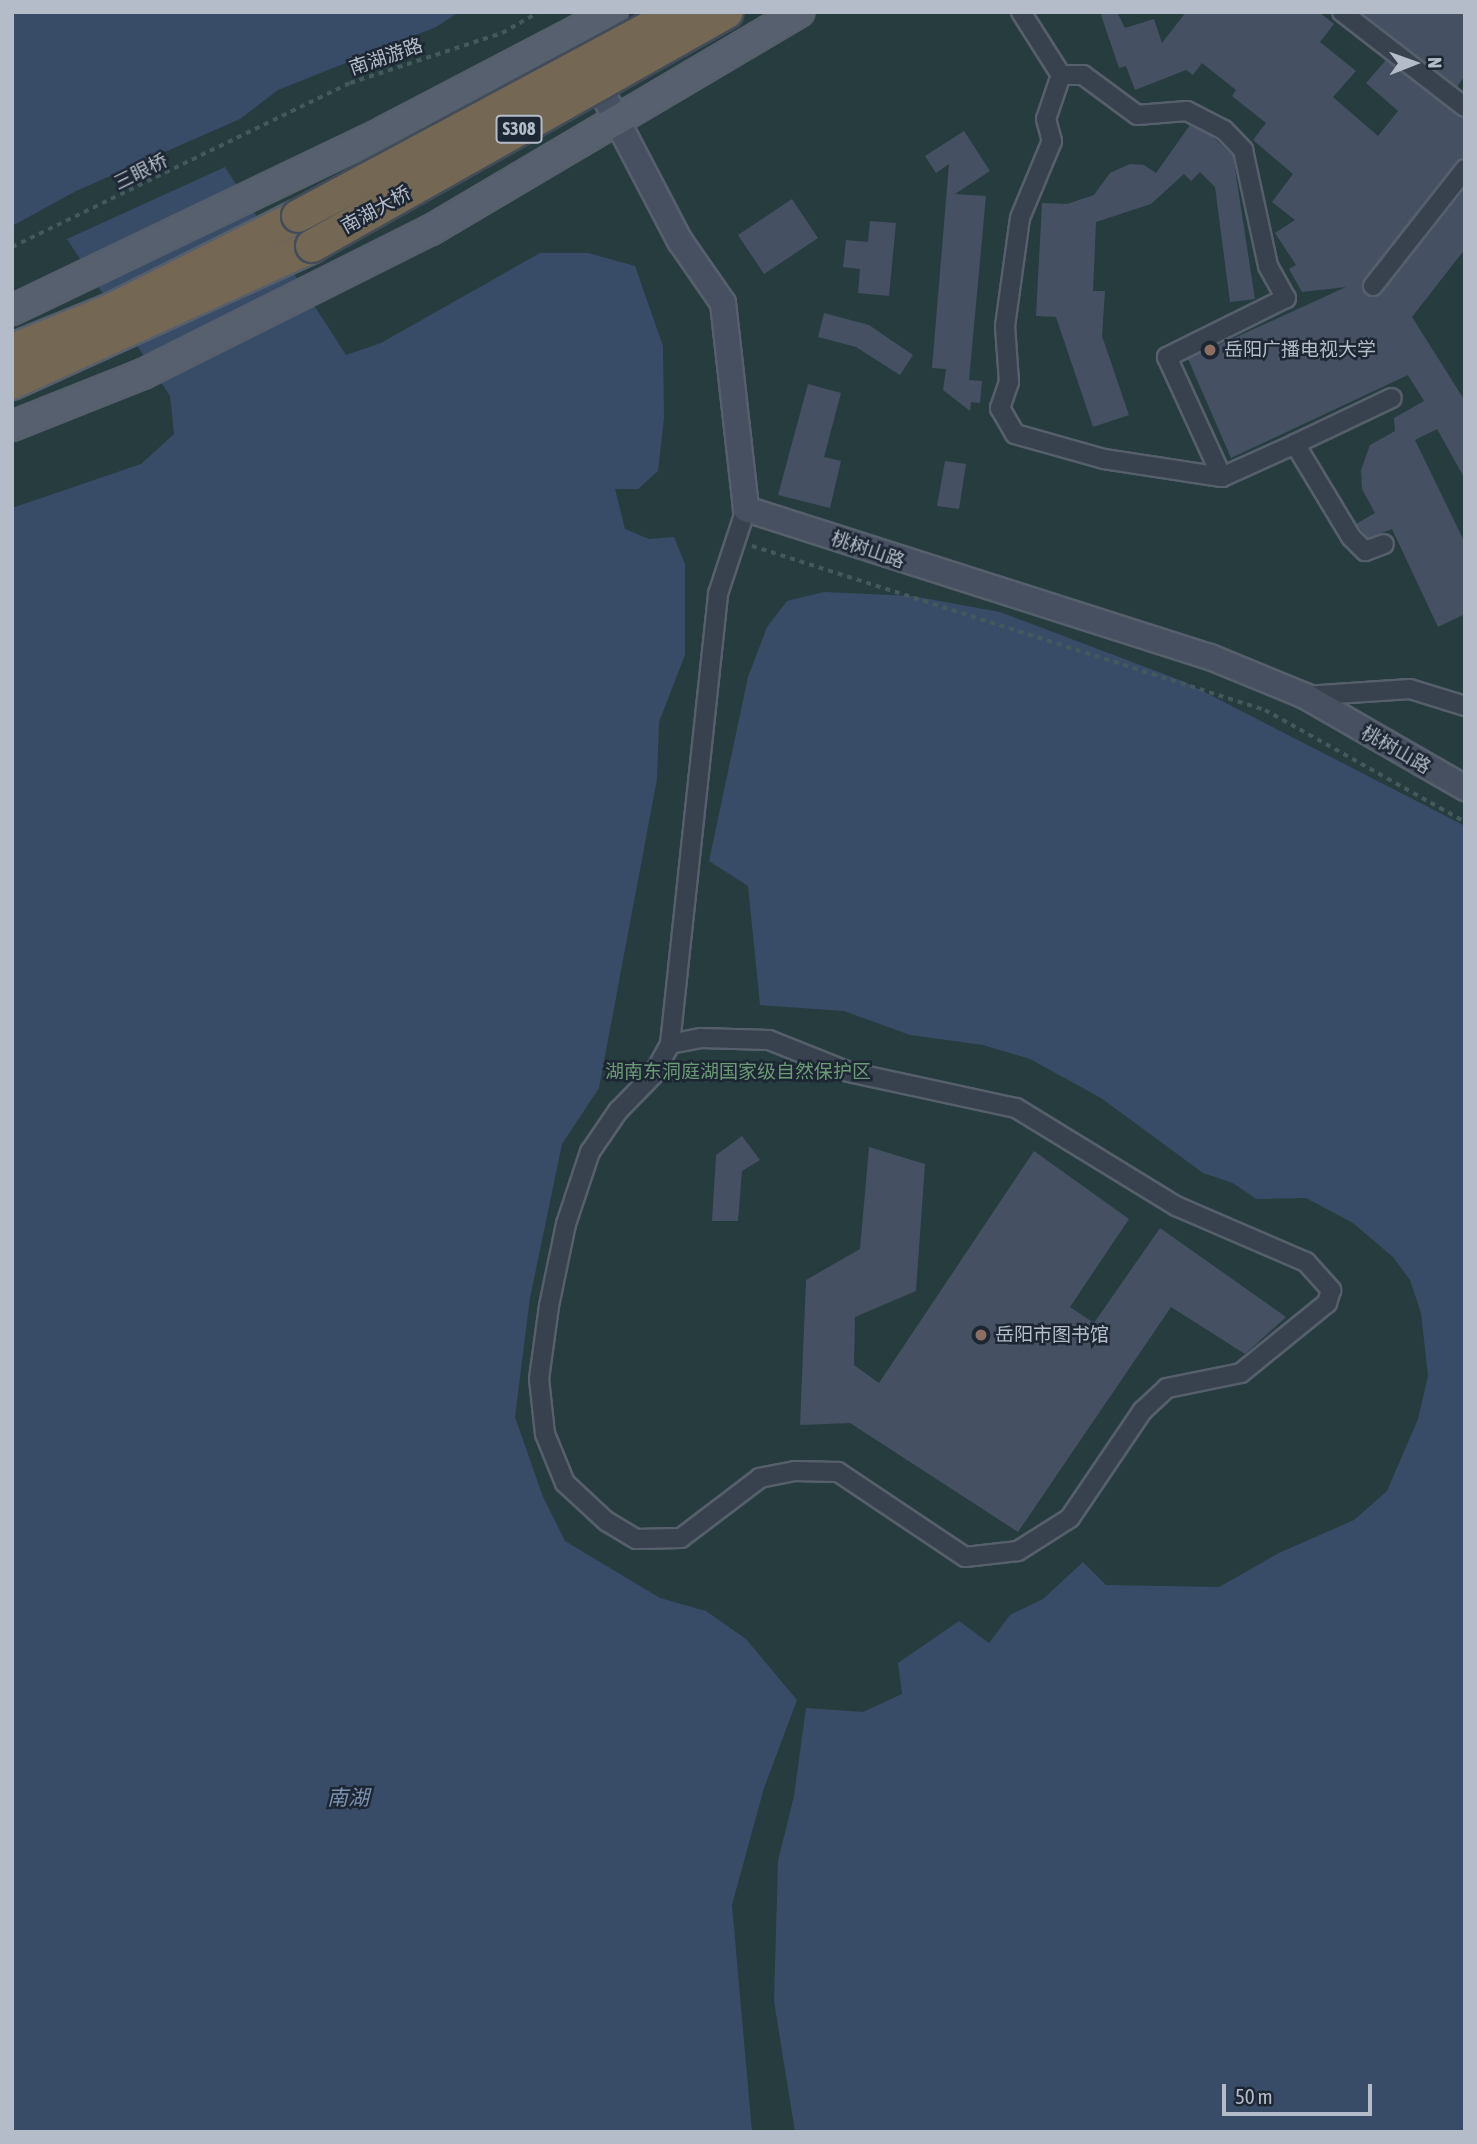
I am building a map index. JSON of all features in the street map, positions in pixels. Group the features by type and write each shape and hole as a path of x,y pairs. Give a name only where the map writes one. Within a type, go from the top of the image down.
{"highway":[{"name":"南湖大桥","path":"12,350 111,310 298,216 678,12"},
{"name":"南湖大桥","path":"12,383 312,246 727,12"}],"main road":[{"path":"12,310 385,131 613,12"},
{"path":"629,12 622,32 626,59 642,77 682,83"},
{"path":"12,426 143,374 432,230 799,12"}],"street":[{"path":"1021,12 1061,75"},
{"path":"1342,12 1465,107"},
{"path":"571,34 680,241 723,303 746,509 718,594 670,1044 653,1075 618,1111 590,1152 566,1224 539,1379 545,1434 565,1483 606,1521 636,1539 681,1538 761,1478 795,1471 838,1472 965,1556 1018,1551 1070,1518 1143,1410 1167,1388 1241,1373 1326,1303 1331,1290 1306,1262 1176,1206 1016,1108 849,1072 769,1040 701,1038 670,1044"},
{"path":"1061,75 1046,119 1052,141 1020,218 1005,326 1009,382 1000,408 1015,434 1050,447 1222,477 1392,398"},
{"path":"1061,75 1083,75 1138,115 1187,111 1224,130 1243,150 1268,266 1286,298 1167,357 1222,477"},
{"path":"1373,286 1465,169"},
{"path":"1295,444 1351,537 1365,551 1384,544"},
{"name":"桃树山路","path":"746,509 1210,657 1305,696 1465,788"},
{"path":"1305,696 1410,689 1465,706"}],"path":[{"name":"南湖游路","path":"246,137 350,83 502,33 539,12"},
{"name":"三眼桥","path":"12,247 246,137"},
{"path":"735,541 1265,710 1465,822"}],"green space":[{"name":"湖南东洞庭湖国家级自然保护区","path":"12,12 1465,12 1465,2132 12,2132"}],"water":[{"path":"12,12 459,12 436,27 278,90 240,119 76,191 12,226"},
{"name":"南湖","path":"225,167 346,355 381,343 540,253 588,253 635,266 663,346 664,418 658,471 638,489 615,489 625,529 649,539 674,537 685,564 685,655 659,722 657,779 599,1088 562,1144 530,1298 515,1417 543,1497 565,1541 660,1598 706,1611 746,1639 797,1700 764,1788 732,1905 752,2132 12,2132 12,508 141,464 174,434 170,396 67,239"},
{"path":"824,592 912,596 1000,612 1185,682 1465,826 1465,2132 795,2132 774,2001 778,1861 794,1796 806,1708 863,1712 902,1694 898,1663 959,1621 989,1643 1010,1615 1043,1599 1083,1562 1106,1585 1219,1587 1279,1553 1354,1520 1387,1491 1418,1419 1428,1376 1421,1313 1410,1280 1393,1257 1353,1223 1306,1198 1256,1199 1233,1183 1203,1173 1101,1098 1030,1059 983,1045 910,1035 844,1011 760,1005 748,886 709,861 748,677 767,627 787,601"}],"building":[{"path":"1100,12 1117,12 1125,28 1154,19 1162,43 1186,12 1319,12 1334,24 1320,42 1356,71 1333,97 1378,136 1398,111 1366,83 1386,60 1465,119 1465,158 1456,162 1362,285 1371,297 1381,294 1465,188 1465,249 1412,317 1465,401 1465,479 1437,429 1415,440 1465,543 1465,614 1438,627 1392,529 1368,538 1356,524 1375,513 1362,489 1361,470 1370,445 1395,431 1394,418 1424,401 1408,375 1231,458 1188,359 1346,287 1302,292 1289,269 1296,265 1275,233 1295,220 1272,202 1293,174 1253,140 1266,123 1232,96 1236,90 1202,63 1193,75 1186,70 1135,90 1126,66 1119,68"},
{"path":"1361,12 1465,12 1465,75 1457,87"},
{"path":"1190,125 1213,137 1233,156 1255,299 1230,302 1215,187 1200,172 1191,181 1184,174 1151,204 1096,222 1093,291 1105,291 1102,336 1129,415 1093,427 1056,317 1036,316 1042,203 1067,204 1094,195 1110,173 1130,164 1144,165 1156,173"},
{"path":"964,131 990,171 955,194 986,196 969,380 982,381 980,403 971,402 970,411 943,390 946,369 932,368 949,164 936,173 925,156"},
{"path":"792,199 818,238 764,274 738,235"},
{"path":"870,221 896,223 889,296 858,293 860,269 843,267 846,240 868,242"},
{"path":"824,313 869,325 913,355 900,375 856,347 818,337"},
{"path":"808,384 841,393 824,457 841,461 830,508 778,495"},
{"path":"945,461 966,464 959,509 937,506"},
{"path":"742,1136 760,1160 742,1171 738,1221 712,1221 716,1155"},
{"name":"岳阳市图书馆","path":"869,1147 925,1164 916,1291 855,1317 854,1365 879,1383 1034,1151 1129,1219 1070,1307 1094,1323 1160,1228 1286,1317 1245,1354 1171,1307 1018,1532 850,1423 800,1425 806,1280 860,1249"}],"place":[{"name":"岳阳广播电视大学","path":"1210,350"},
{"name":"岳阳市图书馆","path":"981,1335"}]}
